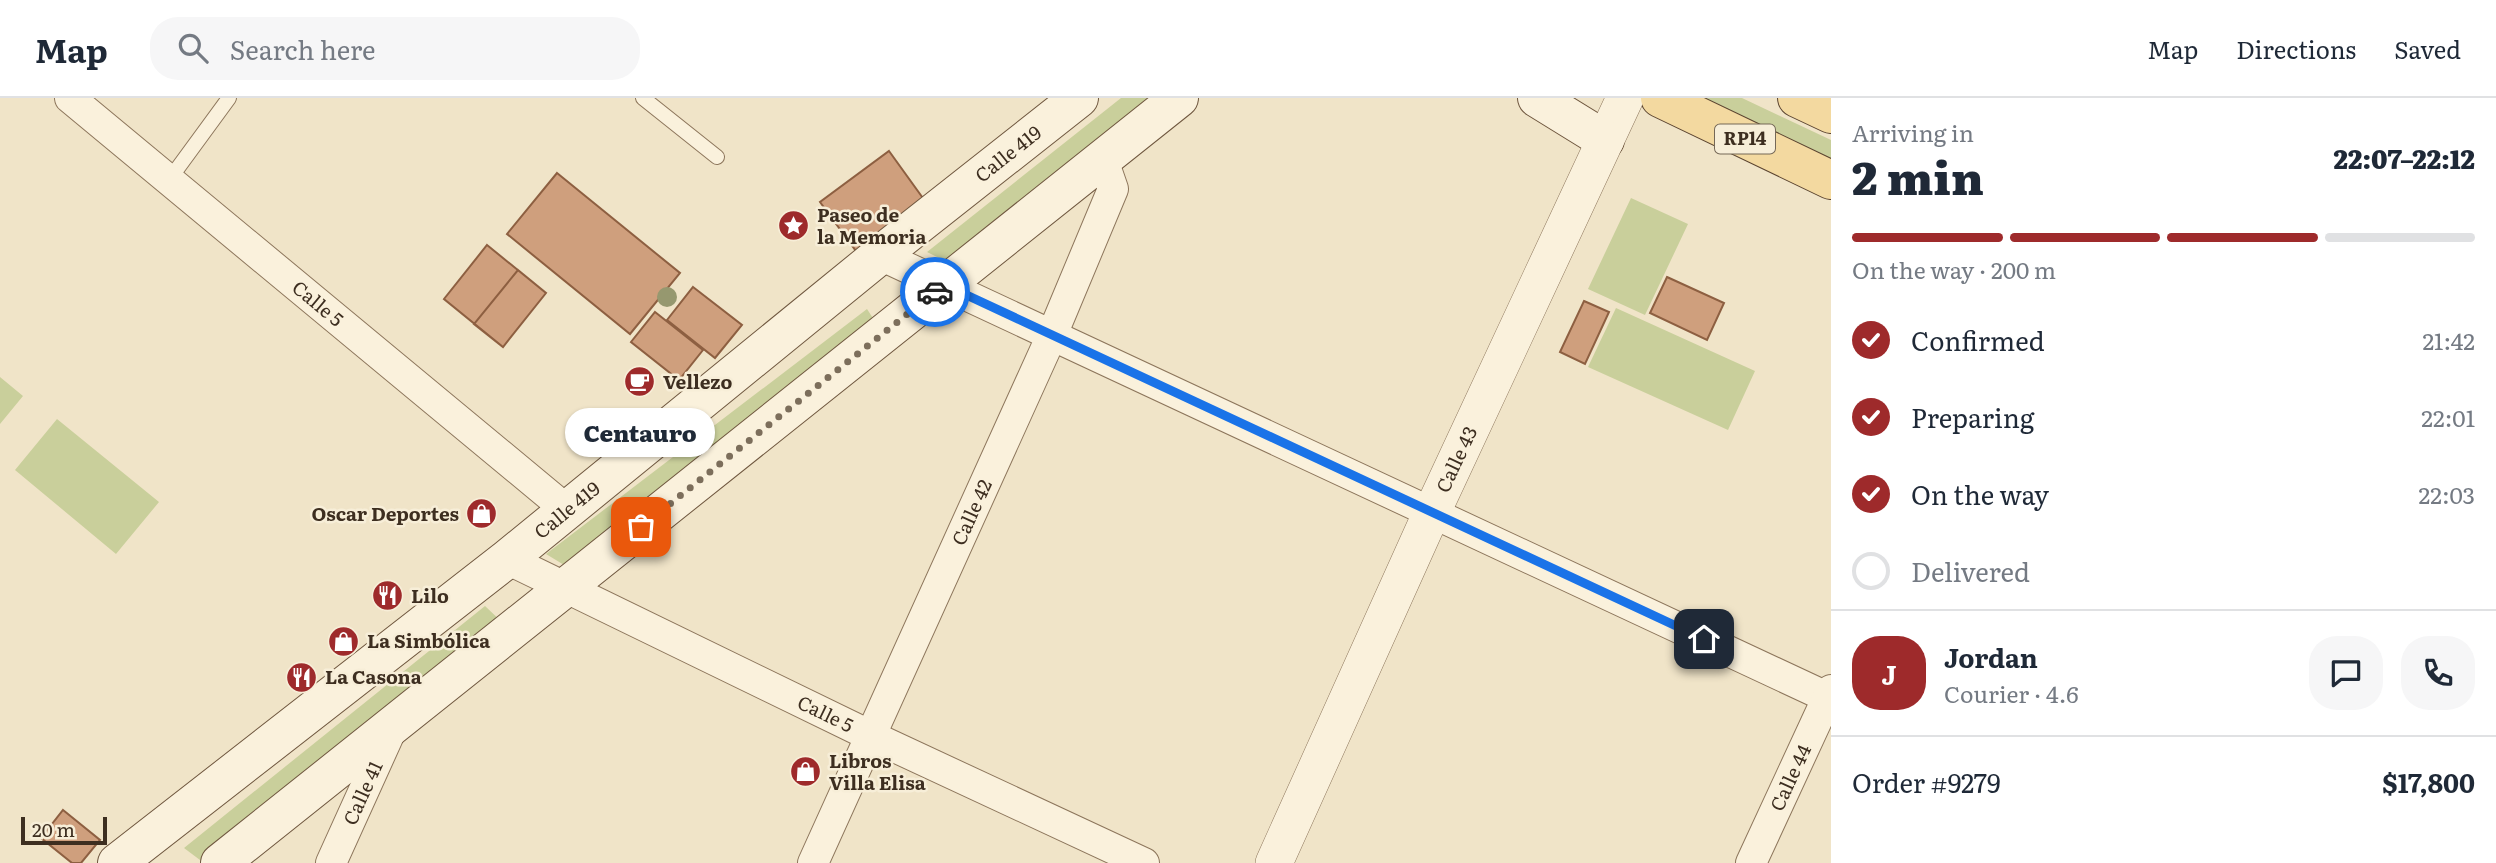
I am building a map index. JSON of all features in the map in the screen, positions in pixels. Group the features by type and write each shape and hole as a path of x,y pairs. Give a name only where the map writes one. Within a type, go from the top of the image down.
{"main road":[{"name":"Calle 419","path":"125,861 507,559 880,255 1079,98"},
{"path":"220,863 1179,98"},
{"path":"1537,98 1605,140"},
{"name":"RP14","path":"1660,98 1831,180"},
{"path":"1797,98 1831,114"}],"street":[{"name":"Calle 5","path":"70,98 567,510"},
{"name":"Calle 43","path":"1274,863 1432,512 1625,98"},
{"name":"Calle 42","path":"813,863 1052,335 1113,189 1102,160"},
{"path":"880,255 1830,695"},
{"name":"Calle 5","path":"507,559 871,736 1144,863"},
{"name":"Calle 44","path":"1751,863 1830,695"},
{"name":"Calle 41","path":"331,863 394,723"}],"lane":[{"path":"169,180 229,98"},
{"path":"643,98 716,157"}],"green space":[{"path":"1121,98 1165,98 955,266 927,252"},
{"path":"1697,98 1742,98 1831,140 1831,162"},
{"path":"1631,198 1688,224 1645,315 1588,289"},
{"path":"1616,308 1755,371 1728,430 1588,367"},
{"path":"867,309 880,329 574,571 546,554"},
{"path":"0,377 23,396 0,424"},
{"path":"57,419 159,502 116,554 15,470"},
{"path":"485,606 505,625 204,863 184,848"}],"building":[{"path":"889,151 925,201 856,251 820,202"},
{"path":"557,173 680,273 630,334 507,234"},
{"path":"487,245 546,293 503,347 444,299"},
{"path":"518,270 546,293 503,347 474,324"},
{"path":"1667,277 1724,303 1707,340 1650,313"},
{"path":"693,287 742,325 715,358 667,320"},
{"path":"1584,301 1609,312 1585,364 1560,352"},
{"path":"655,312 703,350 679,380 631,342"},
{"path":"63,810 100,840 81,863 72,863 41,838"}],"way so far":[{"path":"641,527 935,292"}],"place":[{"name":"Paseo de la Memoria","path":"794,226"},
{"name":"Vellezo","path":"640,382"},
{"name":"Oscar Deportes","path":"482,514"},
{"name":"Centauro","path":"641,527"},
{"name":"Lilo","path":"388,596"},
{"name":"La Simbólica","path":"344,641"},
{"name":"La Casona","path":"302,677"},
{"name":"Libros Villa Elisa","path":"806,772"}],"route":[{"path":"935,292 945,285 1704,639"}]}
